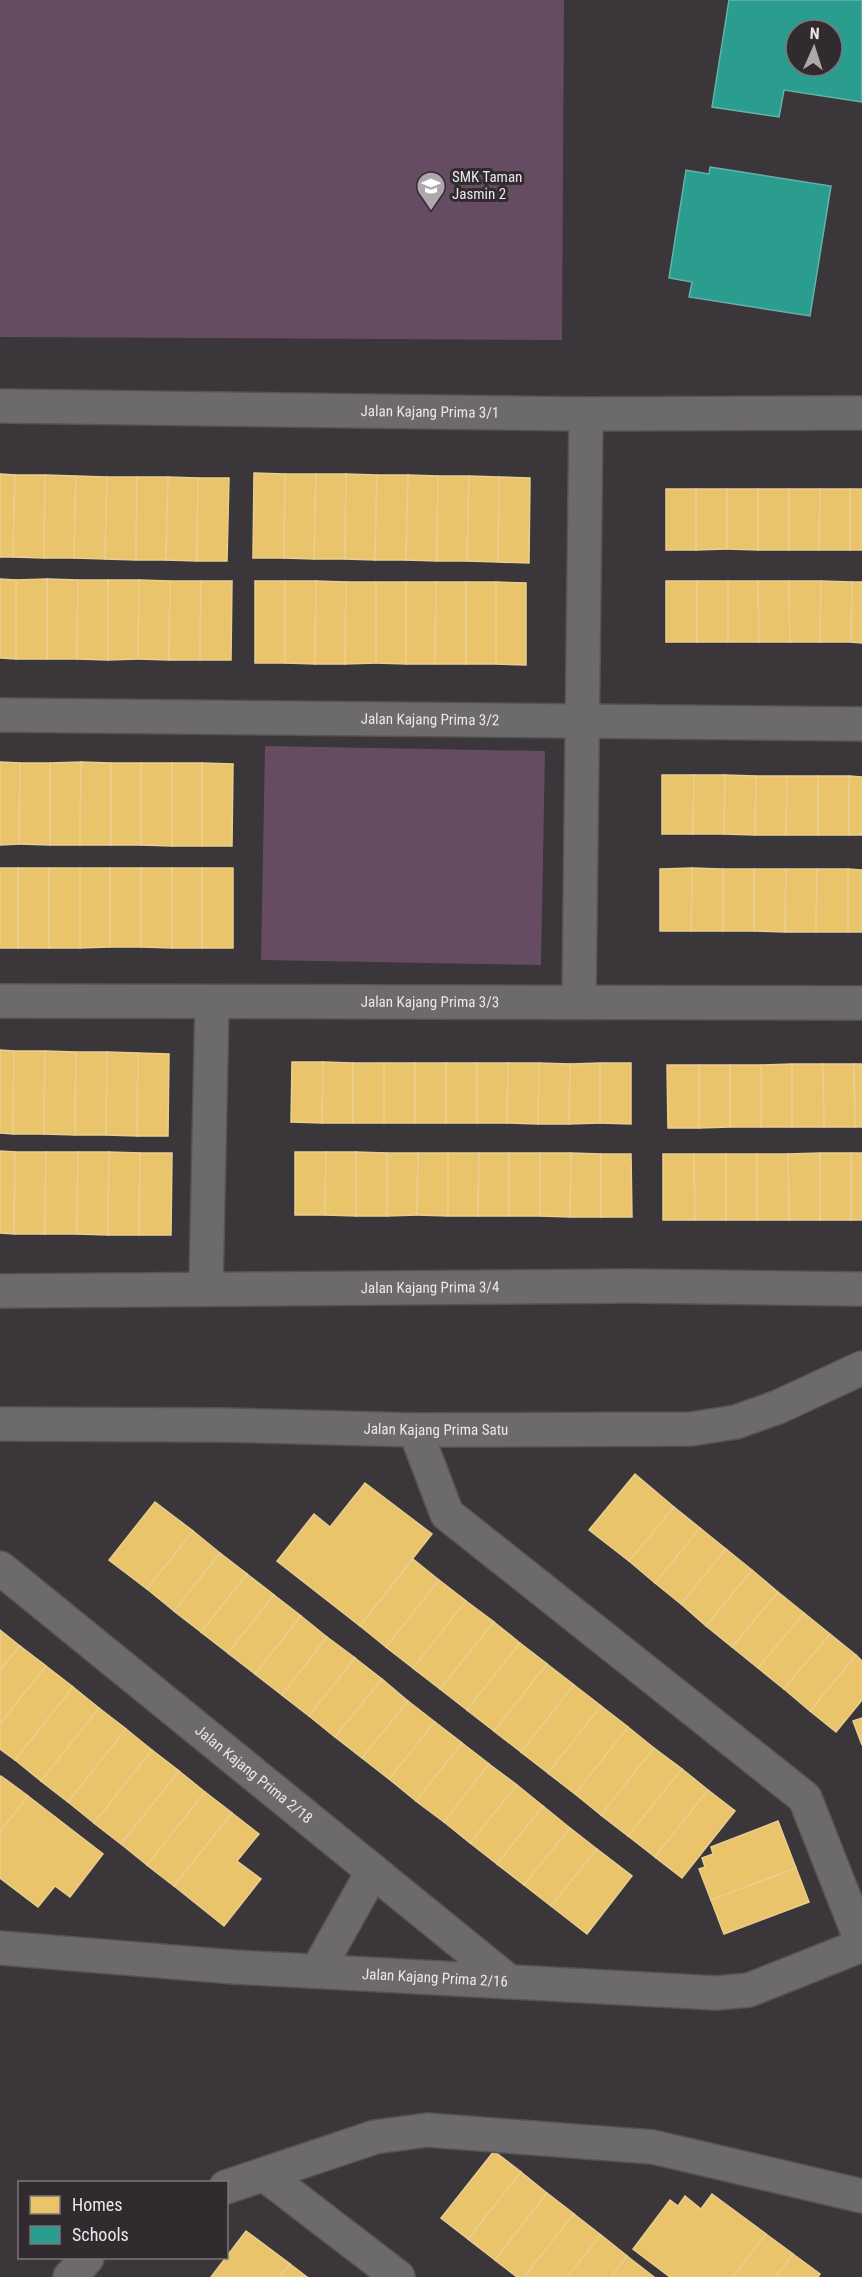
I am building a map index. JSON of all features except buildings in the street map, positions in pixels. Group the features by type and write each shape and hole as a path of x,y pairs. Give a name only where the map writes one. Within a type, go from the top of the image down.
{"street":[{"name":"Jalan Kajang Prima 3/1","path":"0,406 586,414 862,413"},
{"path":"579,1001 586,414"},
{"name":"Jalan Kajang Prima 3/2","path":"0,715 862,724"},
{"name":"Jalan Kajang Prima 3/3","path":"0,1001 862,1003"},
{"path":"207,1287 212,1002"},
{"name":"Jalan Kajang Prima 3/4","path":"0,1291 207,1287 631,1286 862,1289"},
{"name":"Jalan Kajang Prima Satu","path":"0,1424 224,1425 415,1430 691,1429 736,1422 778,1407 862,1368"},
{"name":"Jalan Kajang Prima 2/16","path":"0,1948 317,1971 716,1993 749,1990 862,1944 805,1798 447,1514 415,1430"},
{"name":"Jalan Kajang Prima 2/18","path":"0,1568 507,1980"},
{"path":"317,1971 373,1871"},
{"path":"228,2186 375,2137 428,2130 653,2147 862,2196"},
{"path":"266,2175 398,2277"},
{"path":"70,2277 86,2259"}],"shaded area":[{"name":"SMK Taman Jasmin 2","path":"0,0 564,0 562,340 0,337"},
{"path":"265,746 545,751 541,965 261,960"}],"place":[{"name":"SMK Taman Jasmin 2","path":"431,212"}]}
